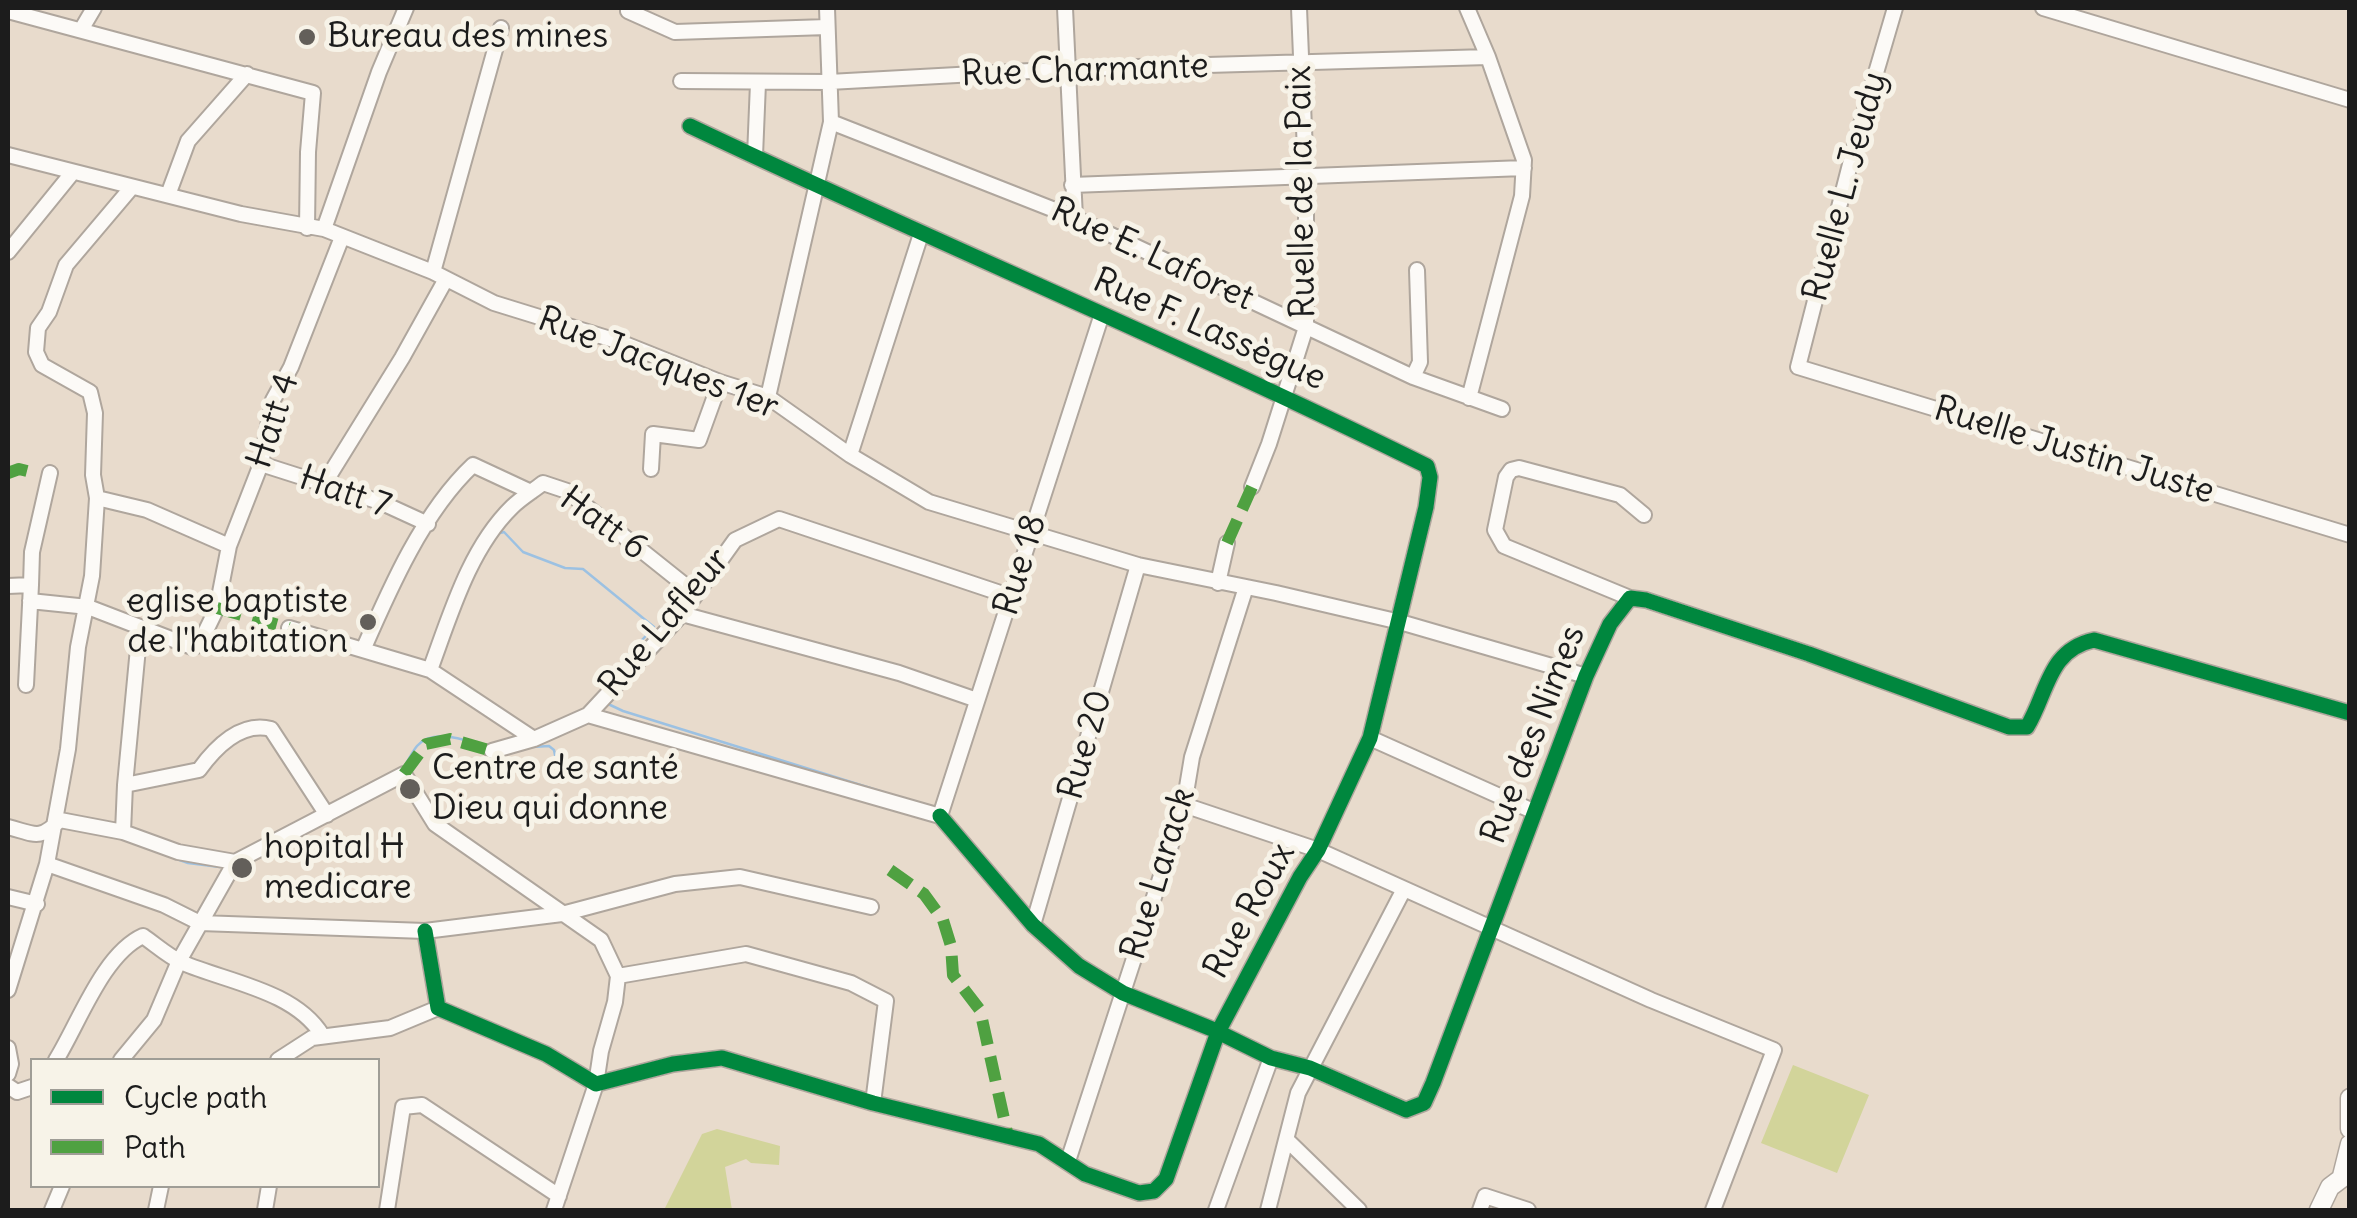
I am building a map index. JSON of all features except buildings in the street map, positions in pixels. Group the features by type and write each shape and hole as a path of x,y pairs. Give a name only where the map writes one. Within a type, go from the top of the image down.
{"main road":[{"path":"2350,1098 2350,1129"},
{"path":"2320,1210 2330,1187 2346,1174 2350,1144"}],"street":[{"path":"82,30 94,8"},
{"path":"324,229 379,72 406,8"},
{"path":"768,397 831,122 826,8"},
{"path":"1065,8 1075,218"},
{"name":"Ruelle de la Paix","path":"1252,487 1306,327 1306,176 1298,8"},
{"path":"1467,8 1524,160 1522,196 1469,398"},
{"name":"Ruelle L. Jeudy","path":"1798,368 1856,140 1895,8"},
{"path":"2043,8 2350,100"},
{"path":"8,11 36,12 82,30 313,93 307,228"},
{"path":"628,11 675,32 827,27"},
{"path":"324,484 402,358 440,276 446,234 501,28"},
{"name":"Rue Charmante","path":"682,81 830,82 1067,69 1488,57"},
{"path":"168,195 188,142 247,74"},
{"path":"755,156 758,83"},
{"name":"Rue E. Laforet","path":"831,122 1075,218 1412,377 1502,409"},
{"name":"Rue F. Lassègue","path":"690,126 921,234 1284,395 1426,466 1426,507 1400,622"},
{"name":"Rue Jacques 1er","path":"8,155 324,229 440,276 494,303 620,342 768,397 850,455 929,502 1138,565 1400,622 1586,676"},
{"path":"1072,184 1524,168"},
{"path":"8,252 74,172"},
{"path":"8,990 48,864 68,749 78,647 88,606 97,498 93,475 95,413 90,392 42,365 36,352 38,328 49,312 66,266 132,187"},
{"path":"850,455 921,234"},
{"name":"Hatt 4","path":"140,627 192,647 199,645 216,608 228,546 261,464 273,400 291,367 342,237"},
{"path":"1412,377 1420,362 1417,270"},
{"name":"Rue 18","path":"940,816 1102,314"},
{"name":"Ruelle Justin Juste","path":"1798,368 2350,534"},
{"path":"651,469 653,434 699,440 720,382"},
{"name":"Hatt 7","path":"261,464 380,502 428,524"},
{"path":"363,650 393,582 428,524 473,465 532,492"},
{"path":"1630,598 1504,546 1495,530 1506,478 1511,470 1519,468 1620,495 1644,515"},
{"path":"26,685 32,552 50,473"},
{"name":"Hatt 6","path":"430,670 455,601 486,542 511,508 544,483 567,491 696,594"},
{"path":"97,498 147,510 228,546"},
{"name":"Rue Lafleur","path":"492,751 534,739 588,714 682,614 735,540 779,518 1012,597"},
{"path":"1218,583 1228,542"},
{"name":"Rue 20","path":"1034,925 1138,565"},
{"path":"8,586 88,606 140,627 124,832"},
{"name":"Rue Larack","path":"1068,1161 1184,805 1192,757 1246,586"},
{"name":"Rue des Nimes","path":"940,816 1034,925 1079,966 1123,993 1271,1058 1310,1068 1406,1110 1424,1103 1586,676 1610,624 1630,598 1809,654 2009,727 2027,726 2053,666 2077,644 2094,640 2350,713"},
{"path":"682,614 899,673 976,700"},
{"name":"Rue Roux","path":"1068,1161 1085,1174 1139,1194 1154,1191 1166,1179 1218,1032 1300,876 1318,850 1370,738 1400,622"},
{"path":"289,628 430,670 534,739"},
{"path":"588,714 940,816"},
{"path":"125,785 199,770 216,748 236,734 262,726 271,728 327,816"},
{"path":"1370,738 1534,812"},
{"path":"123,1058 154,1020 179,961 235,862 404,774 435,824 601,940 618,976 616,1002 601,1050 596,1084 556,1203 422,1105 403,1107 386,1210"},
{"path":"1184,805 1318,850 1651,1000 1774,1050 1713,1210"},
{"path":"8,827 39,835 46,834 60,820 124,832 178,852 235,862"},
{"path":"48,864 164,905 200,924 425,930 562,914 675,884 740,877 871,907"},
{"path":"1268,1210 1298,1094 1403,891"},
{"path":"8,897 37,904"},
{"path":"425,930 438,1008"},
{"path":"57,1058 90,996 127,943 143,936 179,961 250,986 311,1017 322,1035"},
{"path":"618,976 746,954 851,983 886,1001 872,1104"},
{"path":"283,1058 302,1043 322,1035 390,1028 438,1008 546,1054 596,1084 673,1064 722,1058 872,1104 1039,1144 1068,1161"},
{"path":"8,1048 8,1074"},
{"path":"1216,1210 1271,1058"},
{"path":"1287,1140 1359,1210"},
{"path":"1480,1210 1485,1196 1528,1210"}],"green space":[{"path":"1793,1065 1869,1095 1837,1173 1761,1143"},
{"path":"717,1129 780,1146 779,1165 751,1163 746,1159 725,1167 732,1210 664,1210 702,1134"}],"waterway":[{"path":"500,533 504,532 523,552 565,568 583,569 654,627 629,654 631,662"},
{"path":"606,703 883,792"},
{"path":"403,768 417,746 433,737 452,737 489,747"},
{"path":"532,747 549,746 572,768 572,773"},
{"path":"8,835 21,838"},
{"path":"174,858 220,867"}],"marked path":[{"path":"8,473 27,471"},
{"path":"1227,543 1252,487"},
{"path":"217,608 289,628"},
{"path":"404,774 426,744 450,739 492,751"},
{"path":"890,870 924,894 943,920 951,946 953,975 980,1010 1008,1137"}],"cycle path":[{"path":"425,931 438,1008 546,1054 596,1084 673,1064 722,1058 873,1103 1039,1144 1085,1174 1139,1193 1154,1191 1166,1179 1218,1032 1318,850 1370,738 1426,507 1430,477 1427,466 690,126"},
{"path":"940,816 1033,925 1079,966 1123,993 1271,1058 1310,1068 1406,1110 1424,1103 1433,1083 1586,676 1610,624 1630,598 1809,654 2009,727 2027,727 2058,663 2079,645 2094,640 2350,713"}],"place":[{"name":"Bureau des mines","path":"307,37"},
{"name":"eglise baptiste de l'habitation","path":"368,622"},
{"name":"Centre de santé Dieu qui donne","path":"410,789"},
{"name":"hopital H medicare","path":"242,868"}]}
